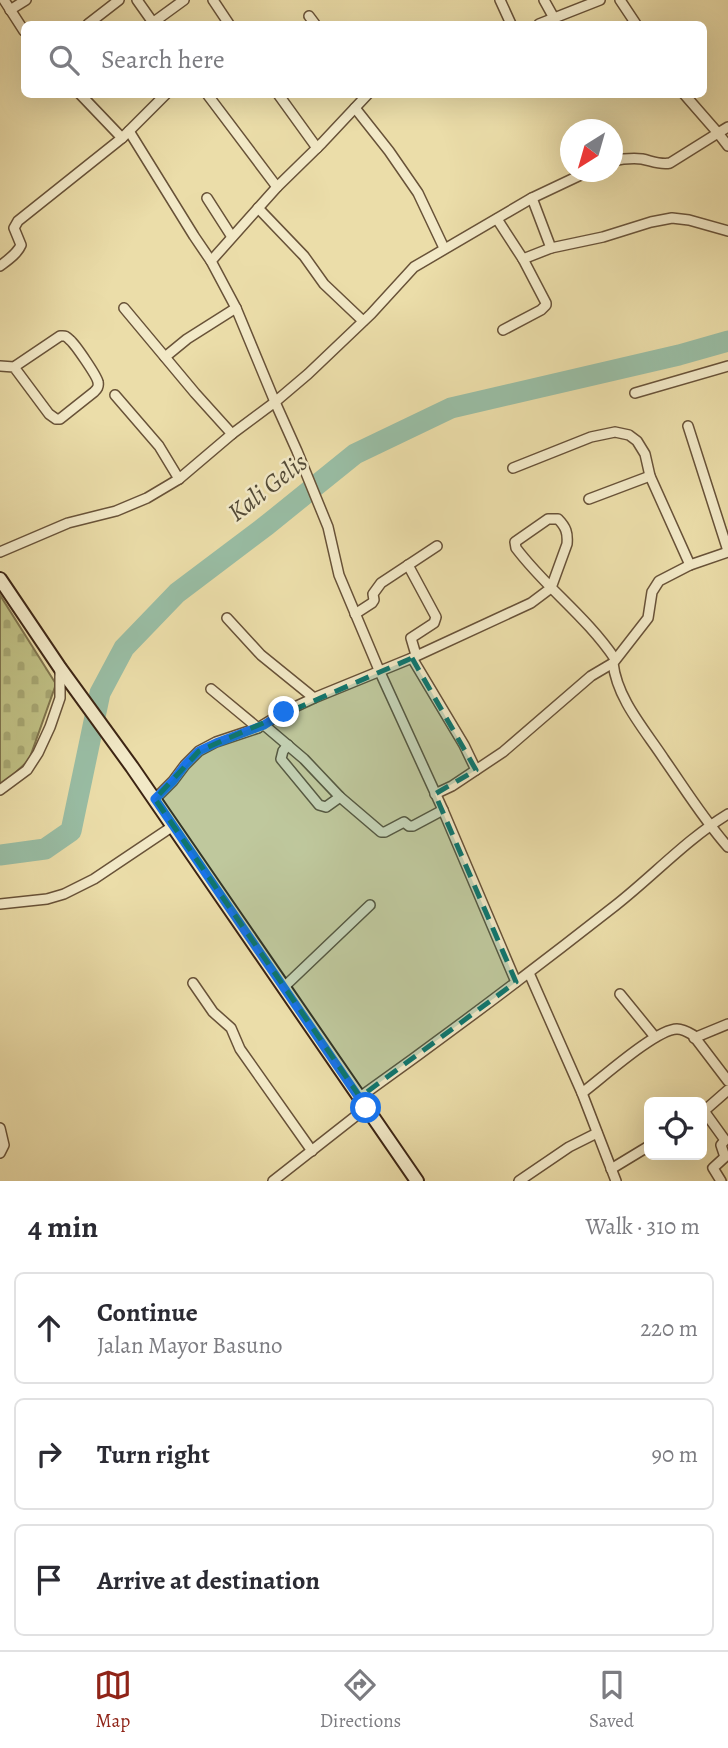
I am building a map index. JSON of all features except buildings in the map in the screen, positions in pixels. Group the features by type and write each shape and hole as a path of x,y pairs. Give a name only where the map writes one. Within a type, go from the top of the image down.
{"main road":[{"path":"0,579 155,799 417,1181"}],"street":[{"path":"4,0 21,26"},
{"path":"10,10 26,0"},
{"path":"92,21 119,0"},
{"path":"137,0 150,21"},
{"path":"156,21 184,0"},
{"path":"211,0 225,21"},
{"path":"500,0 510,21"},
{"path":"544,0 554,18"},
{"path":"546,21 600,0"},
{"path":"620,0 634,21"},
{"path":"84,98 126,135 211,261 236,308 328,527 339,575 355,614 516,982"},
{"path":"0,266 20,248 14,228 18,221 126,135 162,98"},
{"path":"210,98 277,187"},
{"path":"281,98 317,148"},
{"path":"211,261 277,187 363,98"},
{"path":"687,98 728,146"},
{"path":"355,108 418,193 444,248"},
{"path":"623,159 670,163 728,127"},
{"path":"0,552 68,523 116,511 179,479 308,374 414,267 532,198 566,182"},
{"path":"207,198 232,237"},
{"path":"532,198 551,248"},
{"path":"258,208 304,256 324,284 363,321"},
{"path":"523,259 551,248 672,218 728,230"},
{"path":"497,219 523,259 546,305 503,330"},
{"path":"124,308 232,434"},
{"path":"165,357 187,339 236,308"},
{"path":"0,366 14,367 60,335 72,342 99,382 94,392 60,419 55,419 14,367"},
{"path":"635,393 728,366"},
{"path":"115,395 159,446 179,479"},
{"path":"435,794 452,786 503,752 591,676 614,661 648,618 652,592 659,581 690,565 728,551 688,426"},
{"path":"513,468 591,437 615,432 629,435 637,441 645,454 650,476 690,565"},
{"path":"589,499 650,476"},
{"path":"155,799 199,751 261,727 284,712 314,698 531,603 551,588 568,539 565,526 558,519 552,518 514,545 521,556 551,588 581,616 605,644 614,661 618,683 631,710 709,825 728,848"},
{"path":"355,614 372,603 373,594 381,583 437,546"},
{"path":"408,565 436,617 434,623 411,639 414,656 476,770"},
{"path":"227,618 261,655 314,698"},
{"path":"0,790 27,770 38,753 60,698 63,671"},
{"path":"211,689 261,727 289,744 340,797 383,832 404,822 413,826 443,810"},
{"path":"289,744 281,759 319,805 326,807 340,797"},
{"path":"273,1181 312,1151 363,1102 630,894 709,825 728,814"},
{"path":"0,904 47,899 64,894 94,879 173,826"},
{"path":"284,987 370,905"},
{"path":"529,973 582,1093 616,1181"},
{"path":"193,983 213,1012 231,1028 240,1049 312,1151"},
{"path":"620,994 655,1037"},
{"path":"694,1038 728,1024"},
{"path":"582,1093 655,1037 678,1029 688,1032 694,1038 728,1081"},
{"path":"707,1107 728,1090"},
{"path":"707,1116 724,1140 721,1145 724,1157 713,1168 721,1181"},
{"path":"0,1128 4,1145 0,1153"},
{"path":"519,1181 569,1147 597,1133"},
{"path":"611,1169 644,1149"}],"highlighted area":[{"path":"412,658 476,770 435,794 516,982 360,1097 155,799 199,751"}],"green space":[{"path":"0,595 56,684 29,760 0,787"}],"waterway":[{"name":"Kali Gelis","path":"0,855 45,849 71,831 100,693 124,648 177,593 355,454 451,408 728,341"}],"route":[{"path":"284,712 258,728 199,751 155,799 366,1108"}]}
